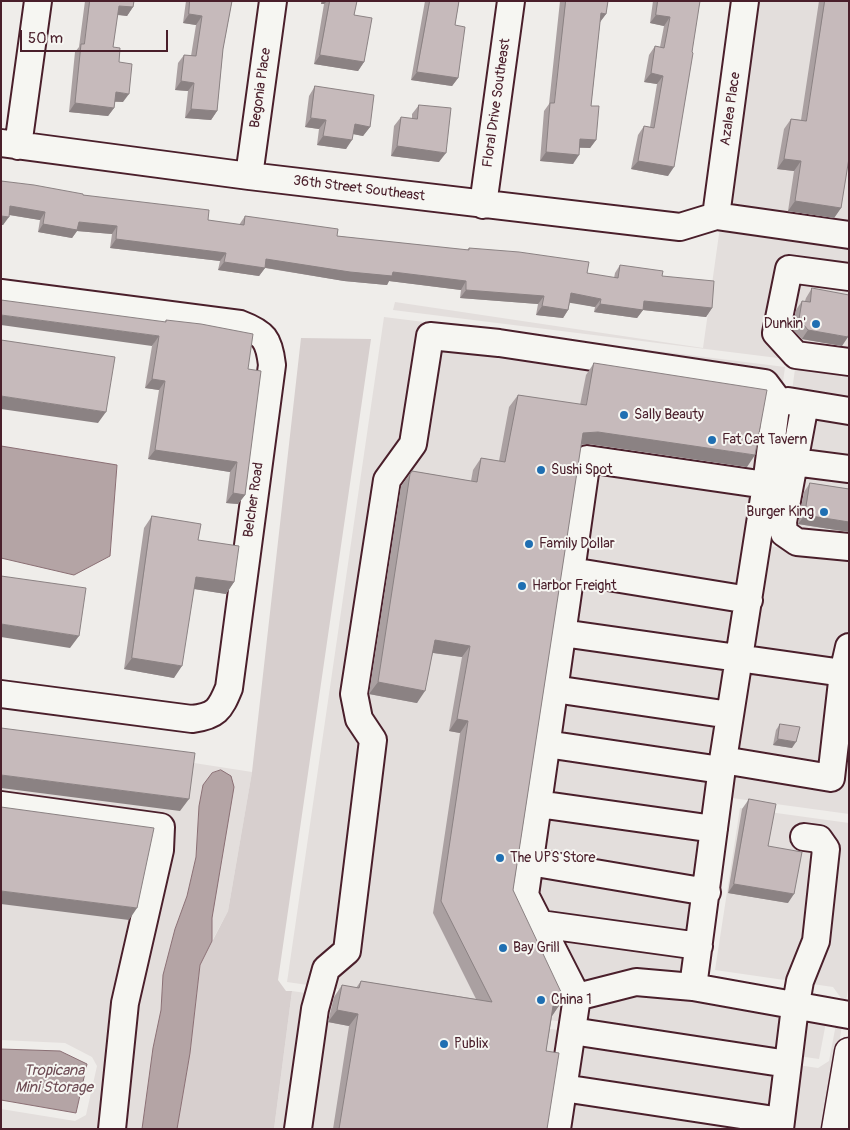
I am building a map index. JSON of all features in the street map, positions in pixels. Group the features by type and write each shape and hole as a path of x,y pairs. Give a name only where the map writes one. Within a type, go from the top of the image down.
{"main road":[{"path":"836,1129 849,1052"}],"street":[{"path":"10,144 38,1"},
{"name":"Begonia Place","path":"249,176 273,1"},
{"name":"Floral Drive Southeast","path":"483,204 511,1"},
{"name":"Azalea Place","path":"716,216 746,1"},
{"name":"36th Street Southeast","path":"10,144 249,176 680,227 716,216"},
{"path":"716,216 849,235"},
{"path":"849,277 789,269 776,333 796,356 849,362"},
{"name":"Belcher Road","path":"1,293 240,324 257,330 269,345 272,365 229,688 222,705 210,717 192,720 1,694"},
{"path":"298,1129 315,1009 326,970 347,951 373,740 358,719 354,694 387,480 413,444 430,336 499,343 765,383 777,399 849,411"},
{"path":"693,987 707,892 722,765 749,600 777,399"},
{"path":"805,404 783,522 784,532 798,542 849,547"},
{"path":"557,1129 577,998 525,896 587,459 766,485"},
{"path":"794,462 849,469"},
{"path":"571,571 749,600"},
{"path":"562,633 846,673"},
{"path":"546,744 831,778 849,647"},
{"path":"554,689 730,714"},
{"path":"538,804 714,829"},
{"path":"1,805 161,827 160,850 125,1003 112,1129"},
{"path":"563,1088 781,1125 800,981 816,941 826,849 819,839 804,837"},
{"path":"530,862 707,892"},
{"path":"540,924 699,946"},
{"path":"577,998 636,982 693,987 849,1014"},
{"path":"572,1031 788,1064"}],"shaded area":[{"path":"757,1 849,1 849,224 729,208"},
{"path":"720,227 849,245 849,548 772,538 795,369 786,359 393,310 395,302 703,348"},
{"path":"384,317 785,367 761,545 849,556 849,814 732,798 704,977 831,996 819,1059 287,982"},
{"path":"301,338 371,339 278,980 286,991 292,991 274,1129 177,1129 190,1053 200,965 228,911 252,772"},
{"path":"1,733 252,772 228,911 212,941 203,785 199,806 196,857 187,896 175,929 163,975 161,1010 153,1048 142,1129 1,1129 1,1109 75,1121 86,1115 97,1066 92,1057 65,1043 1,1040"},
{"path":"740,808 849,823 849,983 825,1129 274,1129 292,991 818,1068 829,1061 841,998 833,987 715,970"}],"water":[{"path":"1,446 117,465 110,556 74,575 1,558"},
{"path":"221,770 231,776 234,787 212,918 212,941 200,965 190,1053 177,1129 142,1129 153,1048 161,1010 163,975 175,929 187,896 196,857 199,806 203,785 212,773"},
{"name":"Tropicana Mini Storage","path":"1,1049 60,1051 87,1064 76,1113 1,1100"}],"building":[{"path":"90,1 134,1 133,7 119,6 113,47 120,48 119,62 132,64 129,94 116,92 114,108 75,103 81,44 84,44"},
{"path":"190,1 232,1 223,49 217,111 191,109 194,83 181,81 184,55 196,56 202,16 189,14"},
{"path":"330,1 357,1 354,15 372,18 364,62 320,55"},
{"path":"430,1 459,1 455,25 465,27 458,78 417,72"},
{"path":"566,1 608,1 606,14 601,13 591,106 599,106 596,140 580,139 579,155 546,152 550,103 554,103"},
{"path":"658,1 700,1 674,167 638,161 644,126 654,128 663,76 651,73 655,46 664,48 670,17 656,15"},
{"path":"825,1 849,1 849,158 841,208 795,201 801,161 784,159 791,119 806,121"},
{"path":"315,86 374,95 370,127 355,124 352,140 323,136 326,120 311,118"},
{"path":"419,105 451,108 446,153 397,146 401,117 417,119"},
{"path":"1,181 34,185 83,195 209,210 208,220 244,225 245,216 338,229 337,236 469,250 469,248 519,252 589,262 587,273 618,278 620,265 663,271 662,276 714,281 712,308 644,301 643,310 600,304 601,299 571,293 568,310 542,306 544,296 466,290 466,281 393,272 392,276 350,272 266,259 265,268 224,262 226,253 116,239 117,226 79,222 77,230 43,224 45,212 10,206 9,217 1,216"},
{"name":"Dunkin'","path":"812,288 849,295 848,337 808,330 799,319 802,301 810,302"},
{"path":"1,300 166,322 166,320 201,324 253,334 248,369 261,371 245,495 233,493 237,462 155,450 165,381 152,379 159,336 1,315"},
{"path":"1,340 115,357 106,412 1,396"},
{"path":"594,363 767,390 755,455 598,432 583,433 513,890 561,992 558,1007 553,1006 546,1051 559,1053 547,1129 339,1129 358,1014 337,1010 342,985 359,988 361,981 492,1002 441,901 468,721 457,719 470,646 435,640 425,691 378,682 410,474 412,471 477,482 481,458 505,462 518,395 586,405"},
{"path":"810,483 849,489 849,522 805,515"},
{"path":"152,516 201,524 198,540 239,546 234,582 196,577 182,666 132,658"},
{"path":"1,576 86,588 79,636 1,624"},
{"path":"780,724 800,727 796,742 778,739"},
{"path":"1,728 195,753 189,799 1,775"},
{"path":"749,799 776,804 768,846 802,852 794,894 734,884"},
{"path":"1,807 154,828 137,908 1,891"}],"place":[{"name":"Dunkin'","path":"816,324"},
{"name":"Sally Beauty","path":"624,415"},
{"name":"Fat Cat Tavern","path":"712,440"},
{"name":"Sushi Spot","path":"541,470"},
{"name":"Burger King","path":"824,512"},
{"name":"Family Dollar","path":"529,544"},
{"name":"Harbor Freight","path":"522,586"},
{"name":"The UPS Store","path":"500,858"},
{"name":"Bay Grill","path":"503,948"},
{"name":"China 1","path":"541,1000"},
{"name":"Publix","path":"444,1044"}]}
